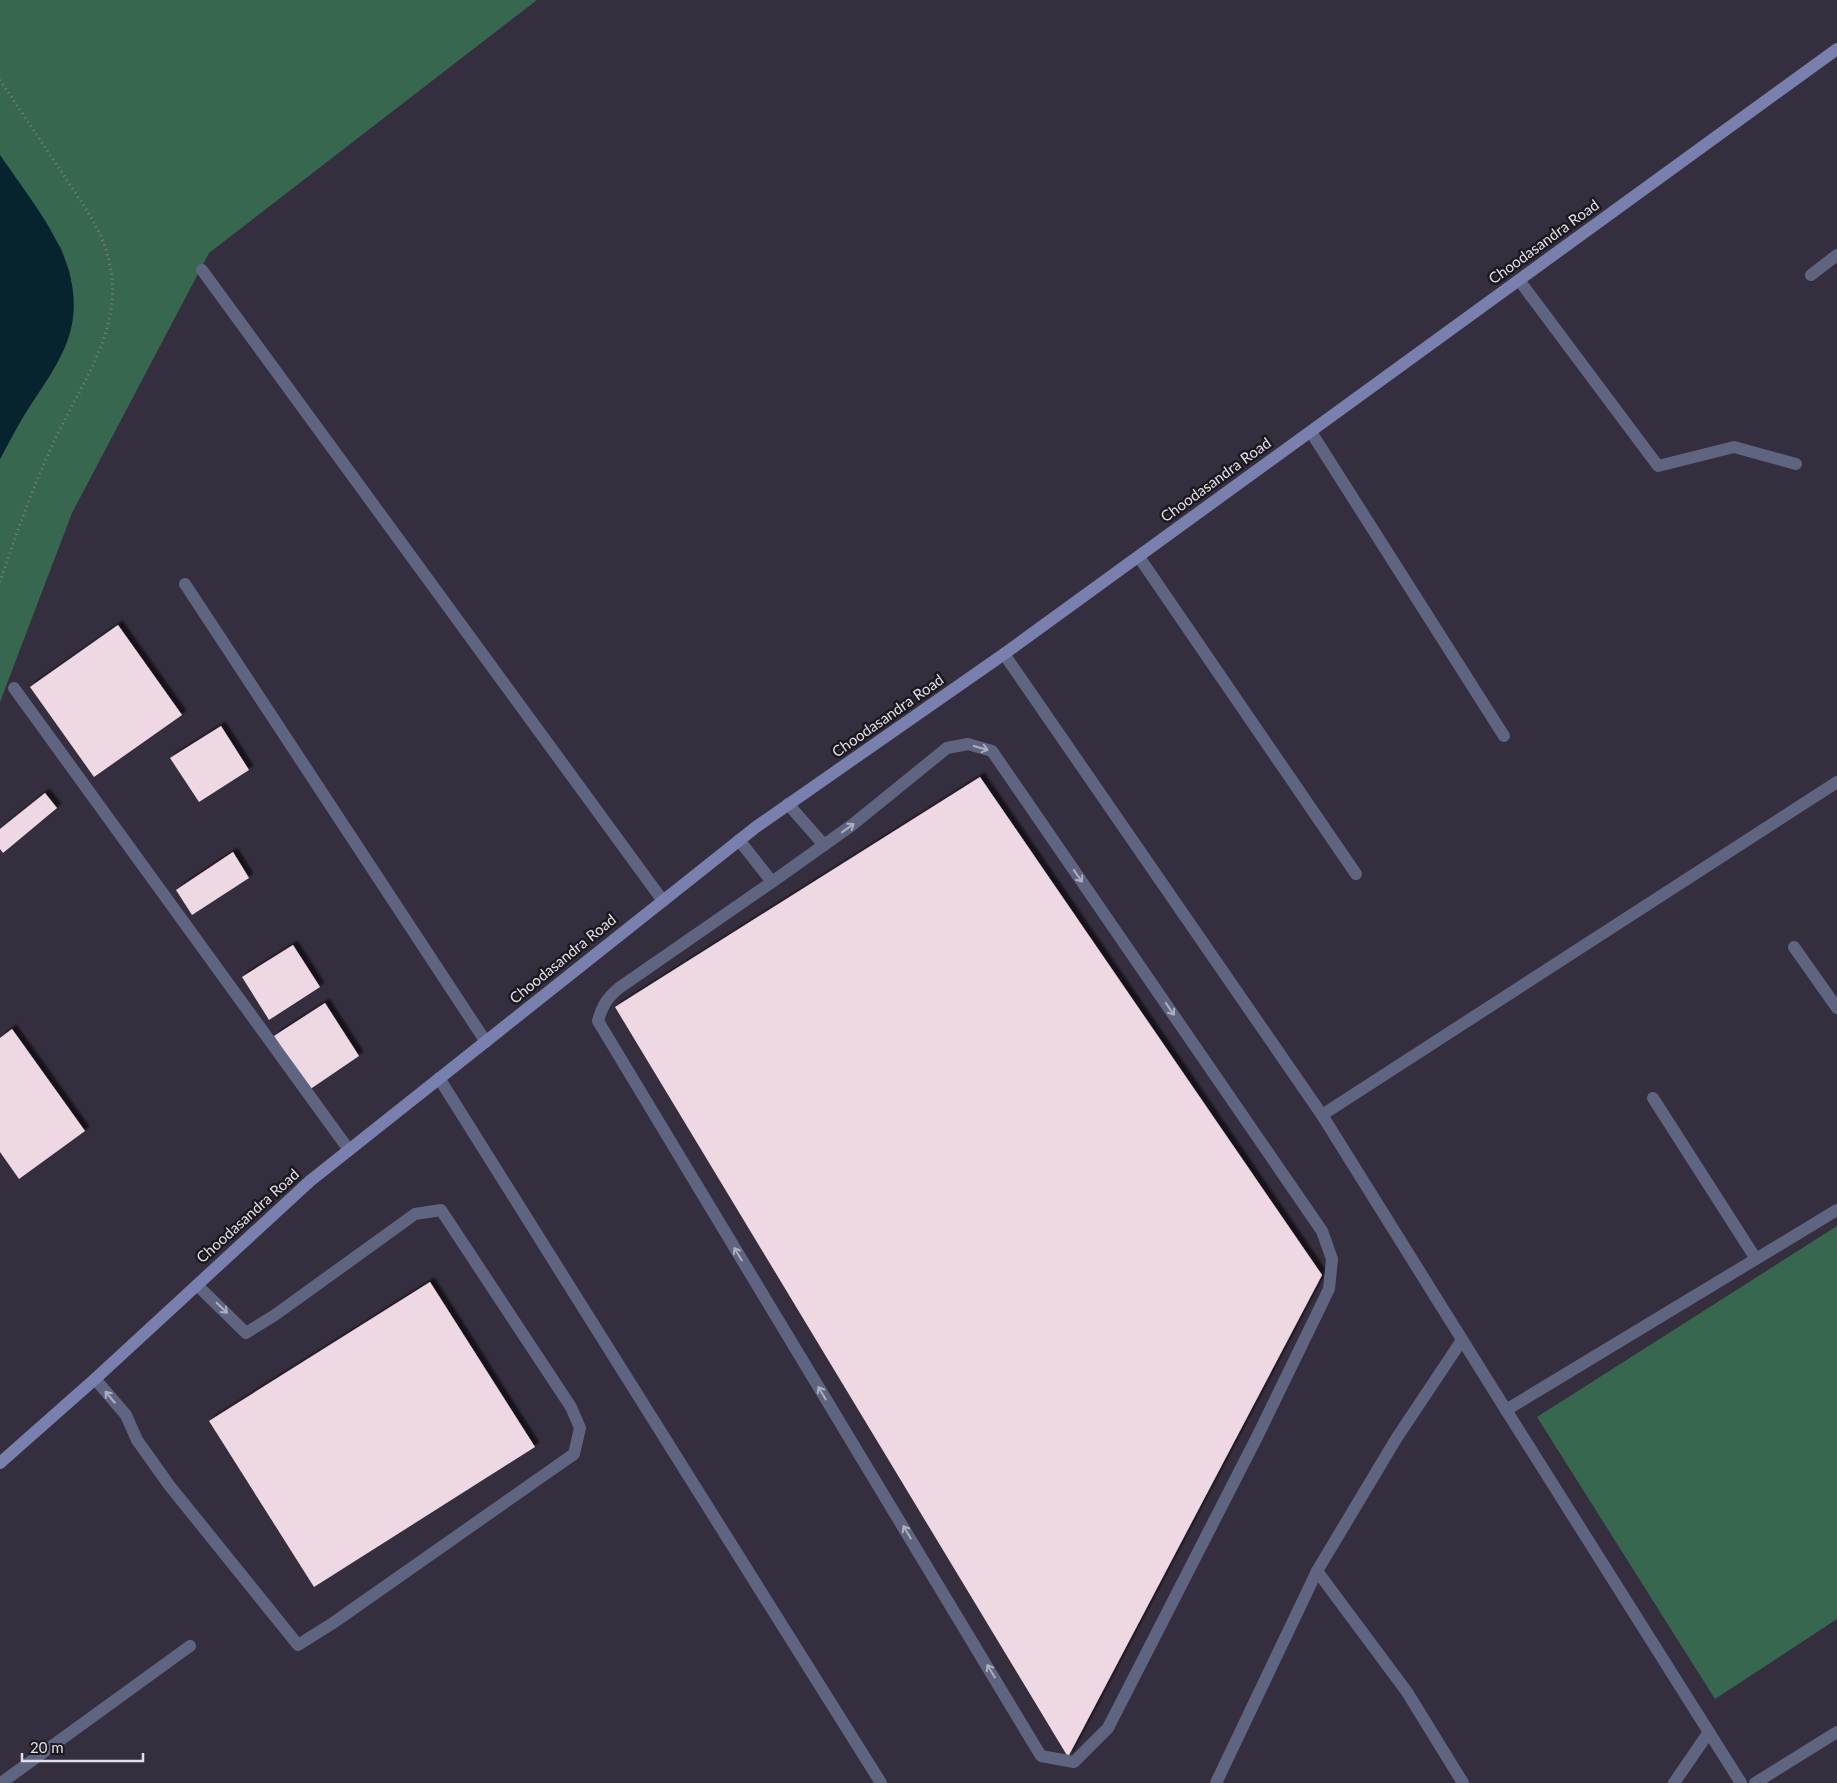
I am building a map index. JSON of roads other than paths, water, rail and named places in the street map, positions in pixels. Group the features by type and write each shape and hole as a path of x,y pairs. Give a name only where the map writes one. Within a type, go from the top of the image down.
{"street":[{"name":"Choodasandra Road","path":"0,1463 95,1379 310,1181 739,840 1139,557 1837,49"},
{"path":"1811,276 1837,255"},
{"path":"202,270 663,901"},
{"path":"1519,280 1658,466 1734,446 1796,464"},
{"path":"1311,432 1504,736"},
{"path":"1139,557 1356,874"},
{"path":"185,584 486,1042"},
{"path":"1004,654 1322,1115 1741,1783"},
{"path":"14,688 349,1150"},
{"path":"968,744 992,751 1322,1231 1332,1259 1329,1289 1258,1437 1108,1728 1074,1762 1040,1756 598,1021 602,1006 609,996 619,988 824,845 852,825 947,748 968,744"},
{"path":"1322,1115 1837,782"},
{"path":"788,804 824,845"},
{"path":"739,840 772,882"},
{"path":"1794,947 1837,1008"},
{"path":"439,1078 881,1783"},
{"path":"1653,1098 1756,1259"},
{"path":"95,1379 126,1415 137,1440 170,1485 298,1645 333,1623 574,1454 580,1428 571,1407 441,1210 415,1214 275,1315 246,1333 197,1284"},
{"path":"1506,1410 1837,1210"},
{"path":"1216,1783 1317,1571 1396,1439 1462,1340"},
{"path":"1317,1571 1407,1692 1463,1783"},
{"path":"1,1783 190,1646"},
{"path":"1674,1783 1709,1732"},
{"path":"1755,1783 1837,1732"}],"water":[{"path":"0,155 31,198 58,245 68,269 73,294 73,320 65,347 56,366 19,424 0,459"}]}
